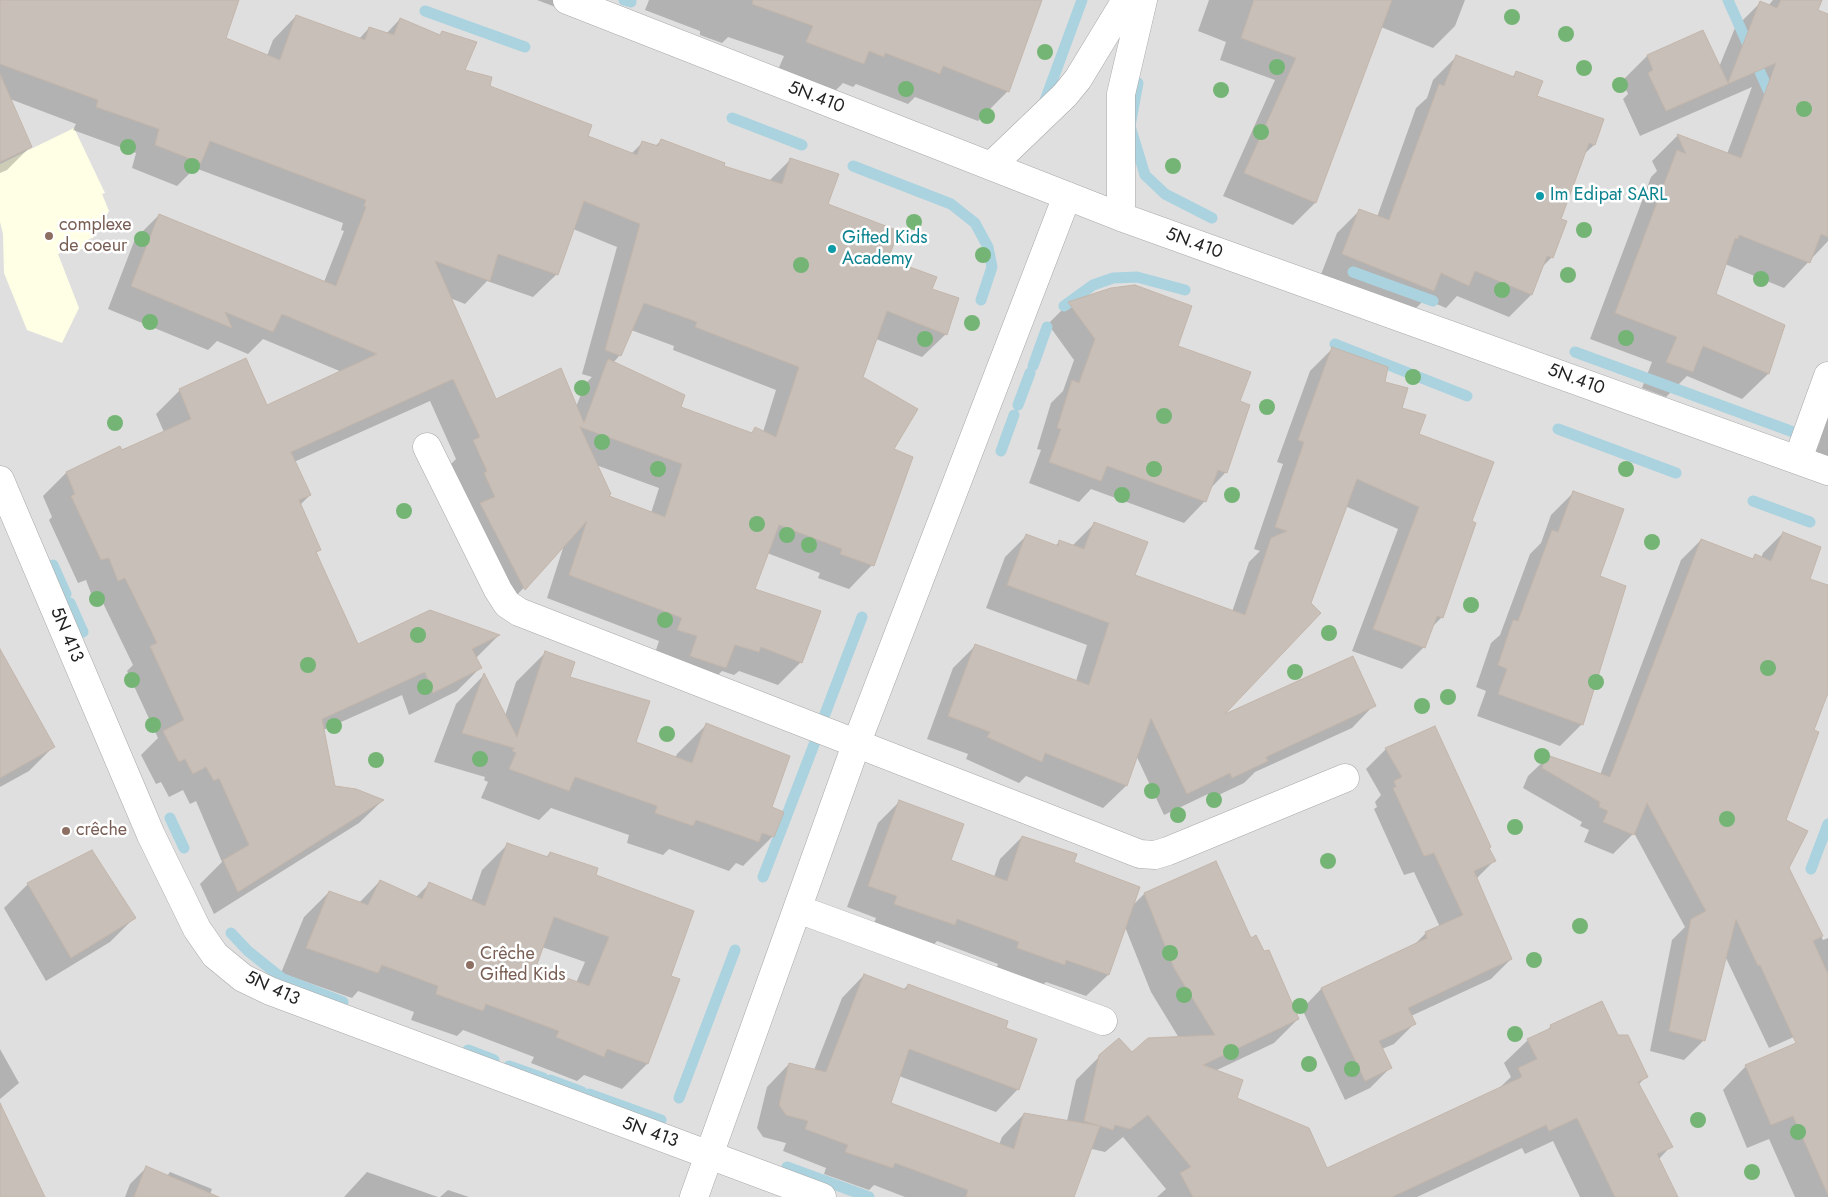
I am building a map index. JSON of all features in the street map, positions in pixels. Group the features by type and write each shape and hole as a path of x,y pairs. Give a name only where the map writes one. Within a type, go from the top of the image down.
{"street":[{"name":"5N.410","path":"566,0 1121,217 1828,471"},
{"path":"991,166 1065,95 1078,79 1126,0"},
{"path":"1121,217 1121,94 1143,0"},
{"path":"694,1197 858,742 1067,196"},
{"path":"1798,460 1828,376"},
{"path":"427,447 498,590 506,604 519,612 858,742 1140,854 1155,855 1345,778"},
{"name":"5N 413","path":"0,480 151,834 197,929 216,955 243,978 270,991 822,1197"},
{"path":"798,909 1104,1021"}],"shaded area":[{"path":"0,0 1828,0 1828,1197 0,1197"},
{"name":"complexe de coeur","path":"74,128 105,193 102,194 109,211 93,238 88,239 92,245 68,254 67,250 58,254 79,308 62,343 27,330 4,273 3,234 0,222 0,164"}],"building":[{"path":"0,0 239,0 226,38 280,60 296,15 365,40 369,27 394,35 400,18 440,35 442,31 477,42 465,70 492,77 490,86 592,125 588,136 637,155 642,141 658,146 661,139 725,163 724,166 782,184 790,158 839,174 828,204 899,231 888,259 937,277 932,289 959,298 947,335 887,311 863,377 918,409 894,449 913,457 874,566 840,554 842,549 779,525 755,589 821,611 802,663 761,647 759,652 735,645 726,668 690,656 697,636 677,630 682,618 569,575 587,521 525,590 480,503 495,497 484,473 487,471 473,440 480,437 453,379 291,452 311,495 299,500 321,550 316,552 358,644 430,610 500,635 472,649 482,668 433,693 425,672 322,719 335,786 356,789 384,800 238,892 223,860 249,845 219,778 214,781 206,767 193,774 185,759 179,762 163,731 184,720 150,646 157,643 125,578 118,581 109,558 101,560 71,496 75,494 66,472 120,446 122,450 191,419 179,389 246,358 267,405 377,354 282,314 273,332 225,312 232,328 131,286 159,214 336,286 366,207 364,206 366,200 210,141 201,163 155,145 159,129 96,107 98,100 0,64","holes":["584,201 640,224 605,350 621,356 644,303 697,322 695,327 799,367 776,437 755,427 752,433 681,407 685,395 608,359 584,423 561,368 496,399 435,261 490,281 498,254 558,275","580,427 682,464 665,517 609,496 611,494"]},
{"path":"753,0 1042,0 1009,92 943,66 940,74 885,53 884,57 869,51 864,64 806,42 813,26 752,4"},
{"path":"1254,0 1392,0 1316,203 1244,173 1296,58 1241,38"},
{"path":"1781,0 1822,0 1818,10 1828,14 1828,237 1821,234 1810,263 1739,235 1738,239 1735,238 1716,294 1785,325 1769,374 1703,346 1693,372 1666,362 1677,337 1615,313 1677,150 1686,154 1677,134 1741,158 1776,63 1666,111 1648,73 1653,70 1647,55 1703,30 1728,83 1760,1 1777,8"},
{"path":"1456,55 1514,77 1516,71 1543,81 1537,96 1604,119 1595,145 1589,143 1561,219 1567,221 1553,258 1547,256 1532,295 1475,271 1469,286 1441,273 1434,291 1342,254 1359,209 1389,220 1439,84 1444,86"},
{"path":"0,74 32,147 0,162"},
{"path":"1135,285 1192,306 1178,346 1251,372 1240,401 1250,405 1227,473 1218,470 1206,502 1107,466 1101,481 1049,462 1061,429 1057,428 1072,380 1079,383 1095,339 1068,302 1111,288"},
{"path":"1332,347 1388,367 1385,382 1408,388 1402,408 1426,415 1419,434 1494,462 1472,521 1476,523 1443,618 1437,616 1425,648 1373,629 1419,507 1357,479 1311,603 1321,613 1225,714 1353,656 1376,706 1266,757 1268,761 1232,778 1230,773 1187,794 1151,718 1127,786 1045,753 1042,762 987,737 990,732 948,716 975,644 1089,685 1109,623 1007,585 1026,534 1058,546 1059,540 1084,549 1094,522 1148,542 1135,575 1245,615 1271,538 1287,531 1275,527 1304,442 1298,440"},
{"path":"1573,491 1624,509 1600,576 1626,586 1583,725 1498,694 1507,669 1498,665 1513,620 1518,621 1552,530 1558,532"},
{"path":"1783,532 1821,547 1810,579 1828,585 1828,693 1814,730 1819,732 1786,820 1808,831 1789,868 1823,936 1813,941 1828,974 1828,1195 1793,1116 1771,1125 1745,1065 1796,1043 1760,965 1758,966 1736,919 1705,1041 1669,1031 1691,919 1706,911 1647,803 1634,835 1603,822 1608,811 1599,807 1600,802 1542,768 1547,755 1610,777 1701,539 1753,559 1755,554 1771,561"},
{"path":"0,649 55,747 0,778"},
{"path":"545,651 575,662 570,677 650,701 636,742 692,763 706,723 790,756 772,807 784,812 774,837 762,833 759,842 696,820 693,826 655,813 657,806 575,777 569,791 509,769 516,753 512,751 514,748 462,733 484,673 517,737"},
{"path":"1435,726 1496,861 1474,871 1512,959 1408,1008 1416,1024 1379,1041 1392,1068 1365,1081 1321,988 1427,938 1425,932 1463,915 1434,853 1424,856 1393,788 1396,787 1394,781 1402,777 1385,748"},
{"path":"899,800 964,824 951,860 1007,881 1022,836 1077,854 1074,862 1140,887 1109,975 1066,960 1065,965 1017,948 1019,942 957,919 955,925 894,904 897,896 868,886"},
{"path":"507,843 548,857 550,852 598,868 596,875 694,911 671,976 680,979 648,1064 607,1049 604,1057 556,1037 559,1031 486,1004 483,1011 436,994 438,986 382,965 378,973 306,948 329,891 368,905 380,880 422,899 429,882 485,906","holes":["554,917 609,937 589,986 536,967"]},
{"path":"92,850 136,918 71,958 27,883"},
{"path":"1216,861 1251,938 1256,935 1264,951 1269,950 1299,1019 1203,1065 1243,1080 1237,1098 1309,1128 1327,1168 1522,1077 1518,1068 1537,1059 1527,1039 1551,1028 1550,1025 1602,1001 1618,1035 1628,1035 1648,1077 1638,1082 1673,1147 1657,1154 1678,1197 1615,1197 1577,1118 1549,1131 1546,1125 1392,1197 1193,1197 1180,1173 1191,1167 1148,1115 1130,1129 1115,1125 1113,1130 1084,1121 1099,1055 1119,1038 1132,1052 1148,1038 1215,1035 1174,968 1144,893"},
{"path":"864,974 906,990 908,984 1008,1021 1006,1028 1037,1039 1019,1090 909,1049 891,1103 1014,1149 1024,1113 1100,1126 1074,1197 966,1197 968,1190 895,1163 893,1168 845,1152 848,1145 805,1129 808,1121 786,1115 779,1105 789,1063 826,1072"},
{"path":"0,1103 45,1197 0,1197"},
{"path":"146,1166 219,1197 134,1197"}],"waterway":[{"path":"624,0 631,2"},
{"path":"1043,106 1082,0"},
{"path":"1728,0 1773,101"},
{"path":"425,11 525,47"},
{"path":"1138,83 1130,126 1145,175 1165,194 1212,218"},
{"path":"732,118 802,145"},
{"path":"853,166 951,204 975,223 988,247 992,267 981,300"},
{"path":"1353,272 1433,301"},
{"path":"1064,306 1093,285 1113,278 1137,277 1185,290"},
{"path":"1033,366 1047,327"},
{"path":"1335,344 1467,396"},
{"path":"1575,352 1796,433"},
{"path":"1018,405 1030,373"},
{"path":"1001,451 1014,415"},
{"path":"1558,429 1676,473"},
{"path":"1753,501 1810,522"},
{"path":"53,565 66,594"},
{"path":"70,603 83,632"},
{"path":"825,714 862,617"},
{"path":"763,877 815,742"},
{"path":"170,818 184,848"},
{"path":"1811,869 1828,824"},
{"path":"231,933 248,951 283,979 343,1002"},
{"path":"679,1098 735,950"},
{"path":"468,1050 494,1060"},
{"path":"509,1066 543,1078"},
{"path":"550,1080 582,1092"},
{"path":"589,1094 661,1120"},
{"path":"787,1167 869,1197"}],"place":[{"name":"Im Edipat SARL","path":"1540,196"},
{"name":"complexe de coeur","path":"49,236"},
{"name":"Gifted Kids Academy","path":"832,249"},
{"name":"crêche","path":"66,831"},
{"name":"Crêche Gifted Kids","path":"470,965"}]}
